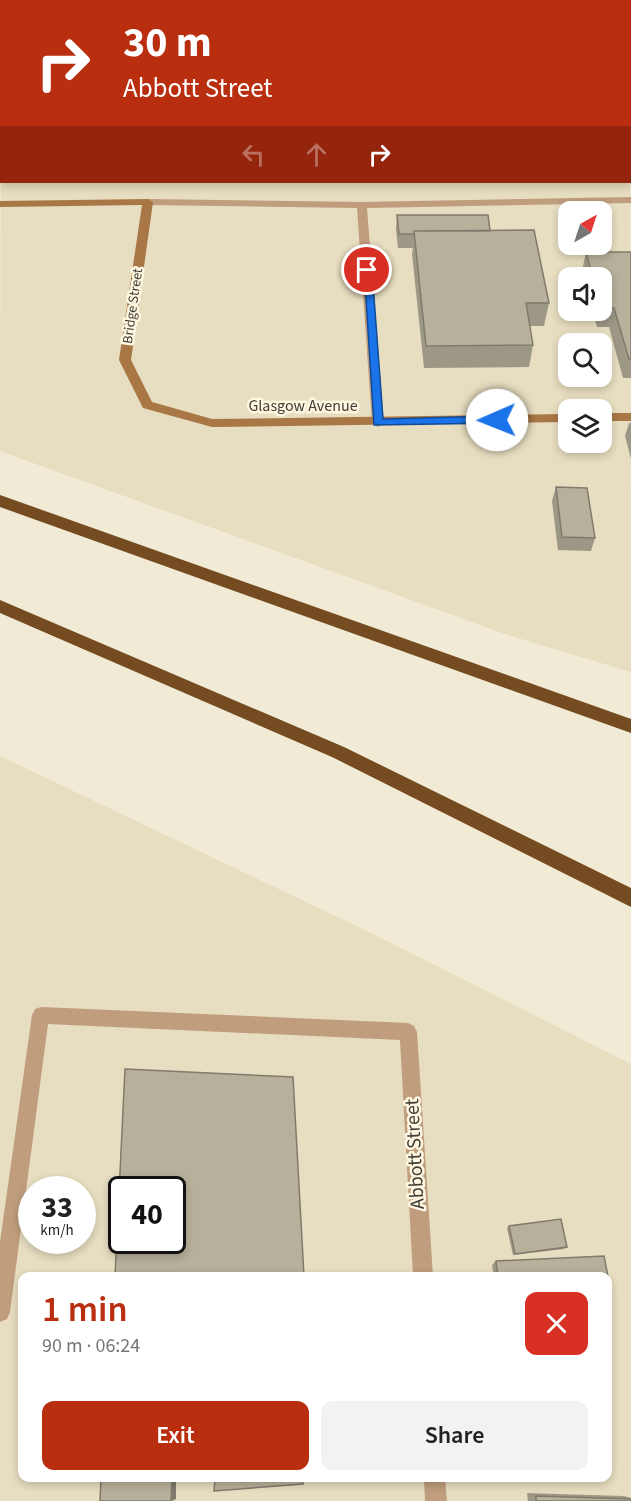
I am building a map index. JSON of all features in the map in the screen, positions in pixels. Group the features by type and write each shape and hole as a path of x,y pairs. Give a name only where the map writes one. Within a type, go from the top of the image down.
{"highway":[{"path":"0,501 631,726"},
{"path":"0,606 338,752 631,897"}],"street":[{"path":"0,204 148,202 363,205 631,200"},
{"name":"Bridge Street","path":"147,405 125,360 148,202"},
{"path":"363,205 378,423"},
{"name":"Glasgow Avenue","path":"147,405 212,423 378,423 558,418"},
{"path":"612,417 631,417"},
{"name":"Abbott Street","path":"0,1312 41,1015 408,1032 423,1272"},
{"path":"435,1482 436,1501"}],"shaded area":[{"path":"1,183 630,183 631,672 505,634 0,451"},
{"path":"0,756 371,933 631,1064 631,1501 0,1501"}],"building":[{"path":"397,215 488,215 490,231 414,231 414,234 399,234"},
{"path":"534,230 549,303 526,303 533,345 426,346 414,231"},
{"path":"631,252 631,359 629,359 614,308 612,308 612,267 590,267 587,255"},
{"path":"556,487 587,488 595,538 562,537"},
{"path":"125,1069 293,1077 304,1272 115,1272 116,1254 186,1254 186,1176 120,1176"},
{"path":"561,1219 567,1247 515,1254 509,1226"},
{"path":"604,1256 607,1272 497,1272 496,1261"},
{"path":"101,1482 172,1482 171,1501 100,1501"},
{"path":"215,1482 303,1482 303,1484 214,1491"},
{"path":"536,1496 631,1499 631,1501 536,1501"}],"route":[{"path":"367,270 378,423 497,420"}]}
